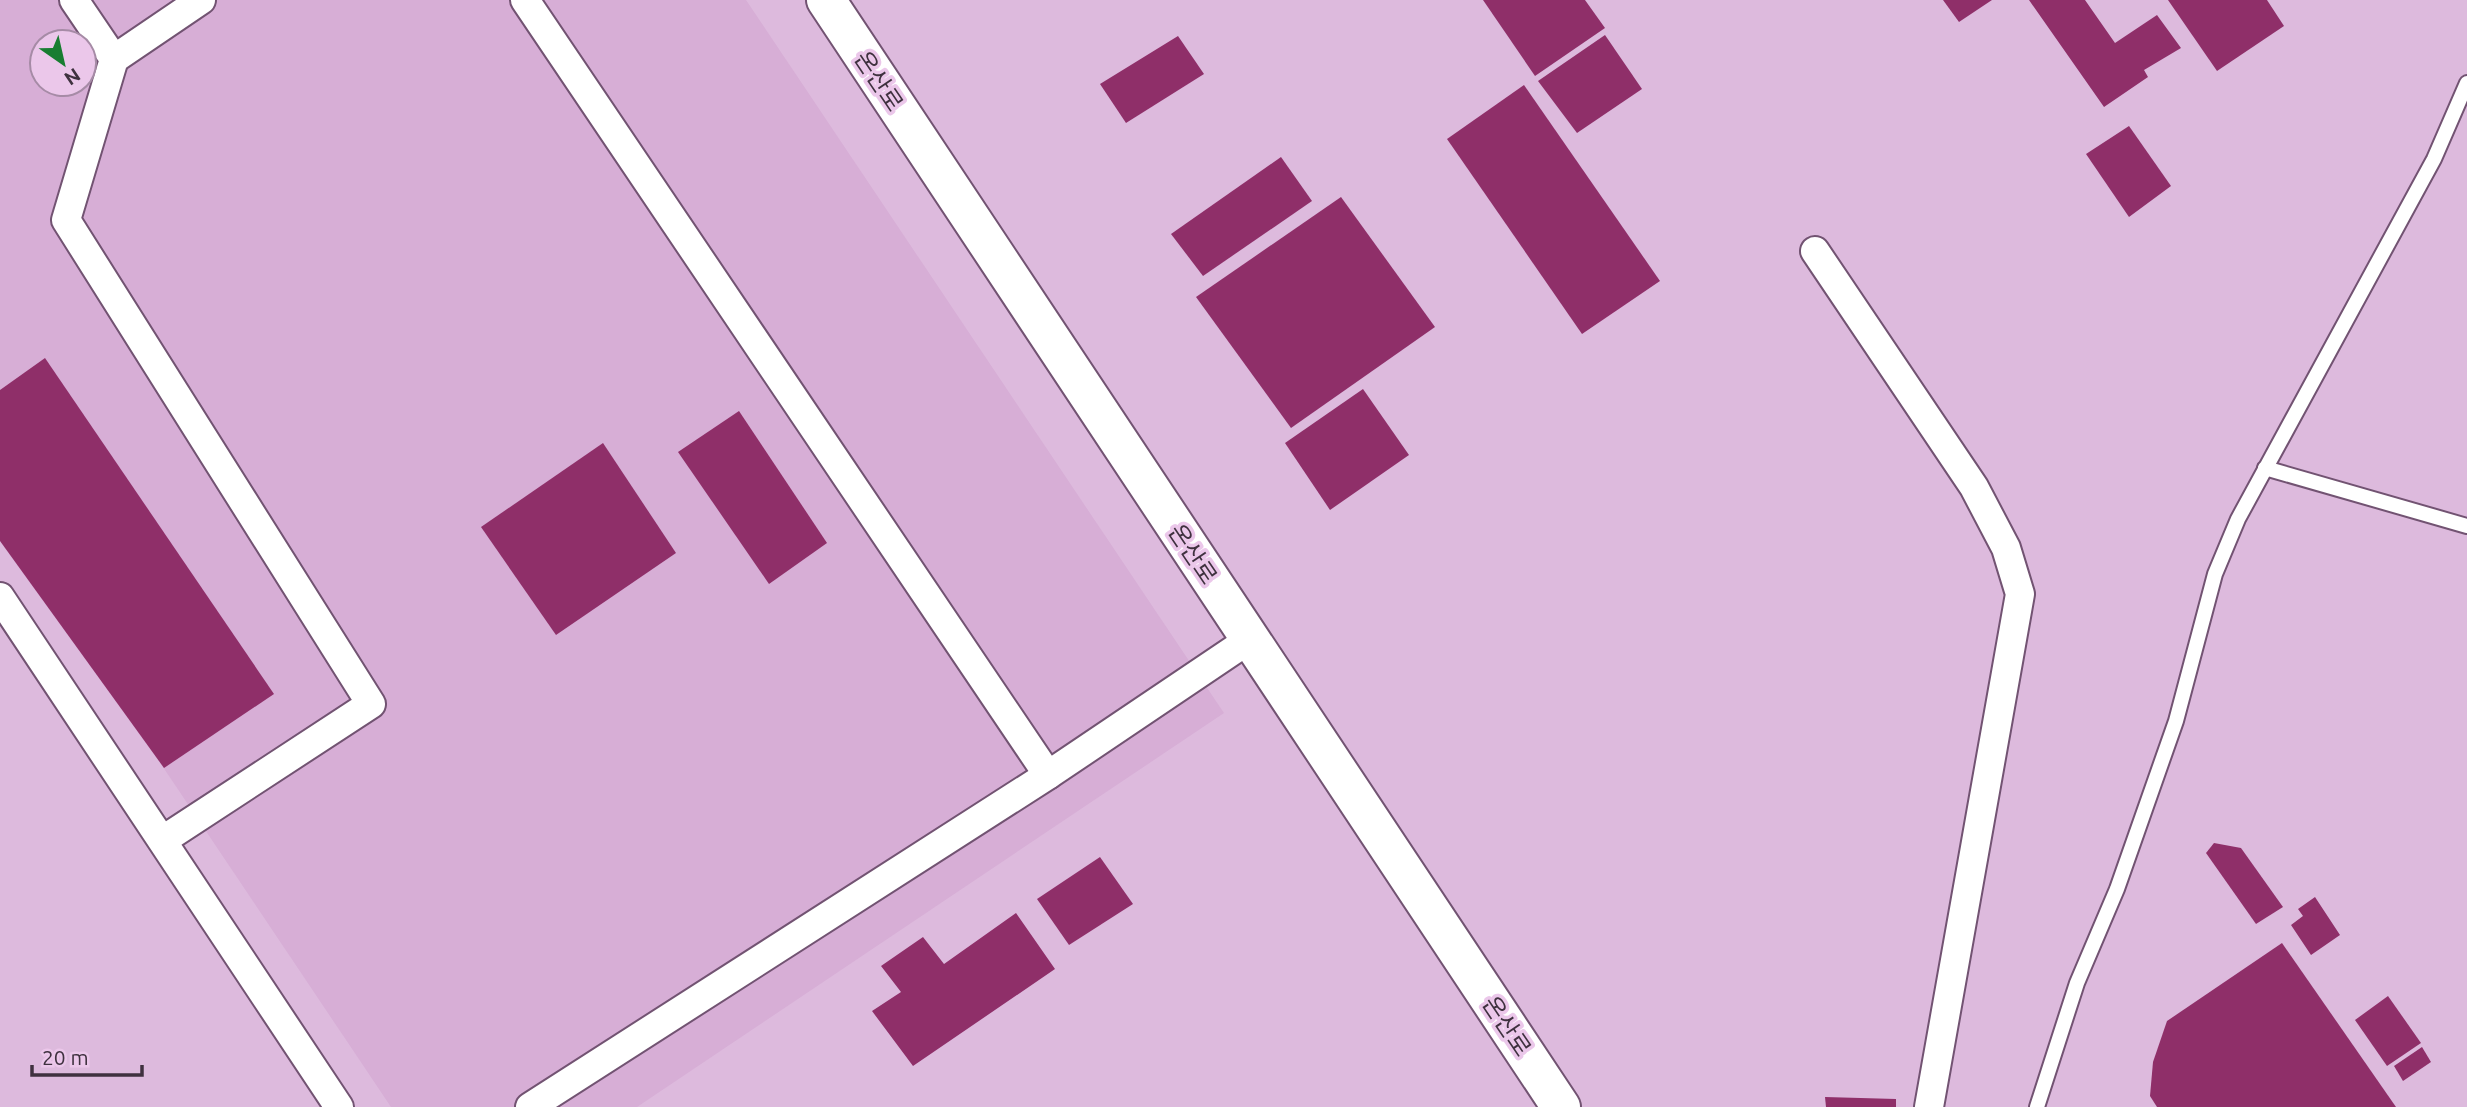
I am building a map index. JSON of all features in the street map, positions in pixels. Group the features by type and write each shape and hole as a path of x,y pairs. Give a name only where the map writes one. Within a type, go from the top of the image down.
{"street":[{"path":"74,0 114,59"},
{"path":"163,839 371,704 66,220 114,59 201,0"},
{"path":"525,0 1048,775"},
{"name":"온산로","path":"826,0 1561,1107"},
{"path":"1815,251 1974,487 2006,548 2020,594 1928,1107"},
{"path":"0,597 339,1107"},
{"path":"530,1107 1048,775 1250,639"}],"lane":[{"path":"2037,1107 2077,983 2117,889 2176,721 2215,574 2238,519 2434,159 2467,83"},
{"path":"2265,468 2467,526"}],"shaded area":[{"path":"0,0 746,0 1224,713 637,1107 391,1107 0,524"}],"building":[{"path":"1483,0 1585,0 1605,28 1535,76"},
{"path":"1943,0 1992,0 1959,22"},
{"path":"2029,0 2085,0 2115,43 2157,15 2181,48 2144,70 2148,77 2104,107"},
{"path":"2168,0 2267,0 2284,26 2217,71"},
{"path":"1605,35 1642,89 1577,133 1538,81"},
{"path":"1178,36 1204,74 1126,123 1100,84"},
{"path":"1524,85 1660,281 1582,334 1447,139"},
{"path":"2129,126 2171,186 2129,217 2086,154"},
{"path":"1281,157 1312,201 1203,276 1171,234"},
{"path":"1341,197 1435,327 1291,428 1196,297"},
{"path":"45,358 274,694 164,768 0,541 0,390"},
{"path":"1363,389 1409,455 1330,510 1285,443"},
{"path":"739,411 827,543 769,584 678,452"},
{"path":"603,443 676,553 556,635 481,527"},
{"path":"2214,843 2241,848 2283,907 2256,924 2206,853"},
{"path":"1100,857 1133,904 1069,945 1037,899"},
{"path":"2315,897 2340,935 2311,955 2291,925 2303,916 2298,909"},
{"path":"1016,913 1055,969 913,1066 872,1011 901,992 881,966 923,937 944,964"},
{"path":"2282,943 2396,1107 2157,1107 2150,1096 2153,1062 2167,1021"},
{"path":"2388,996 2421,1043 2387,1066 2355,1020"},
{"path":"2422,1047 2431,1062 2403,1081 2394,1066"},
{"path":"1825,1097 1896,1099 1896,1107 1826,1107"}]}
